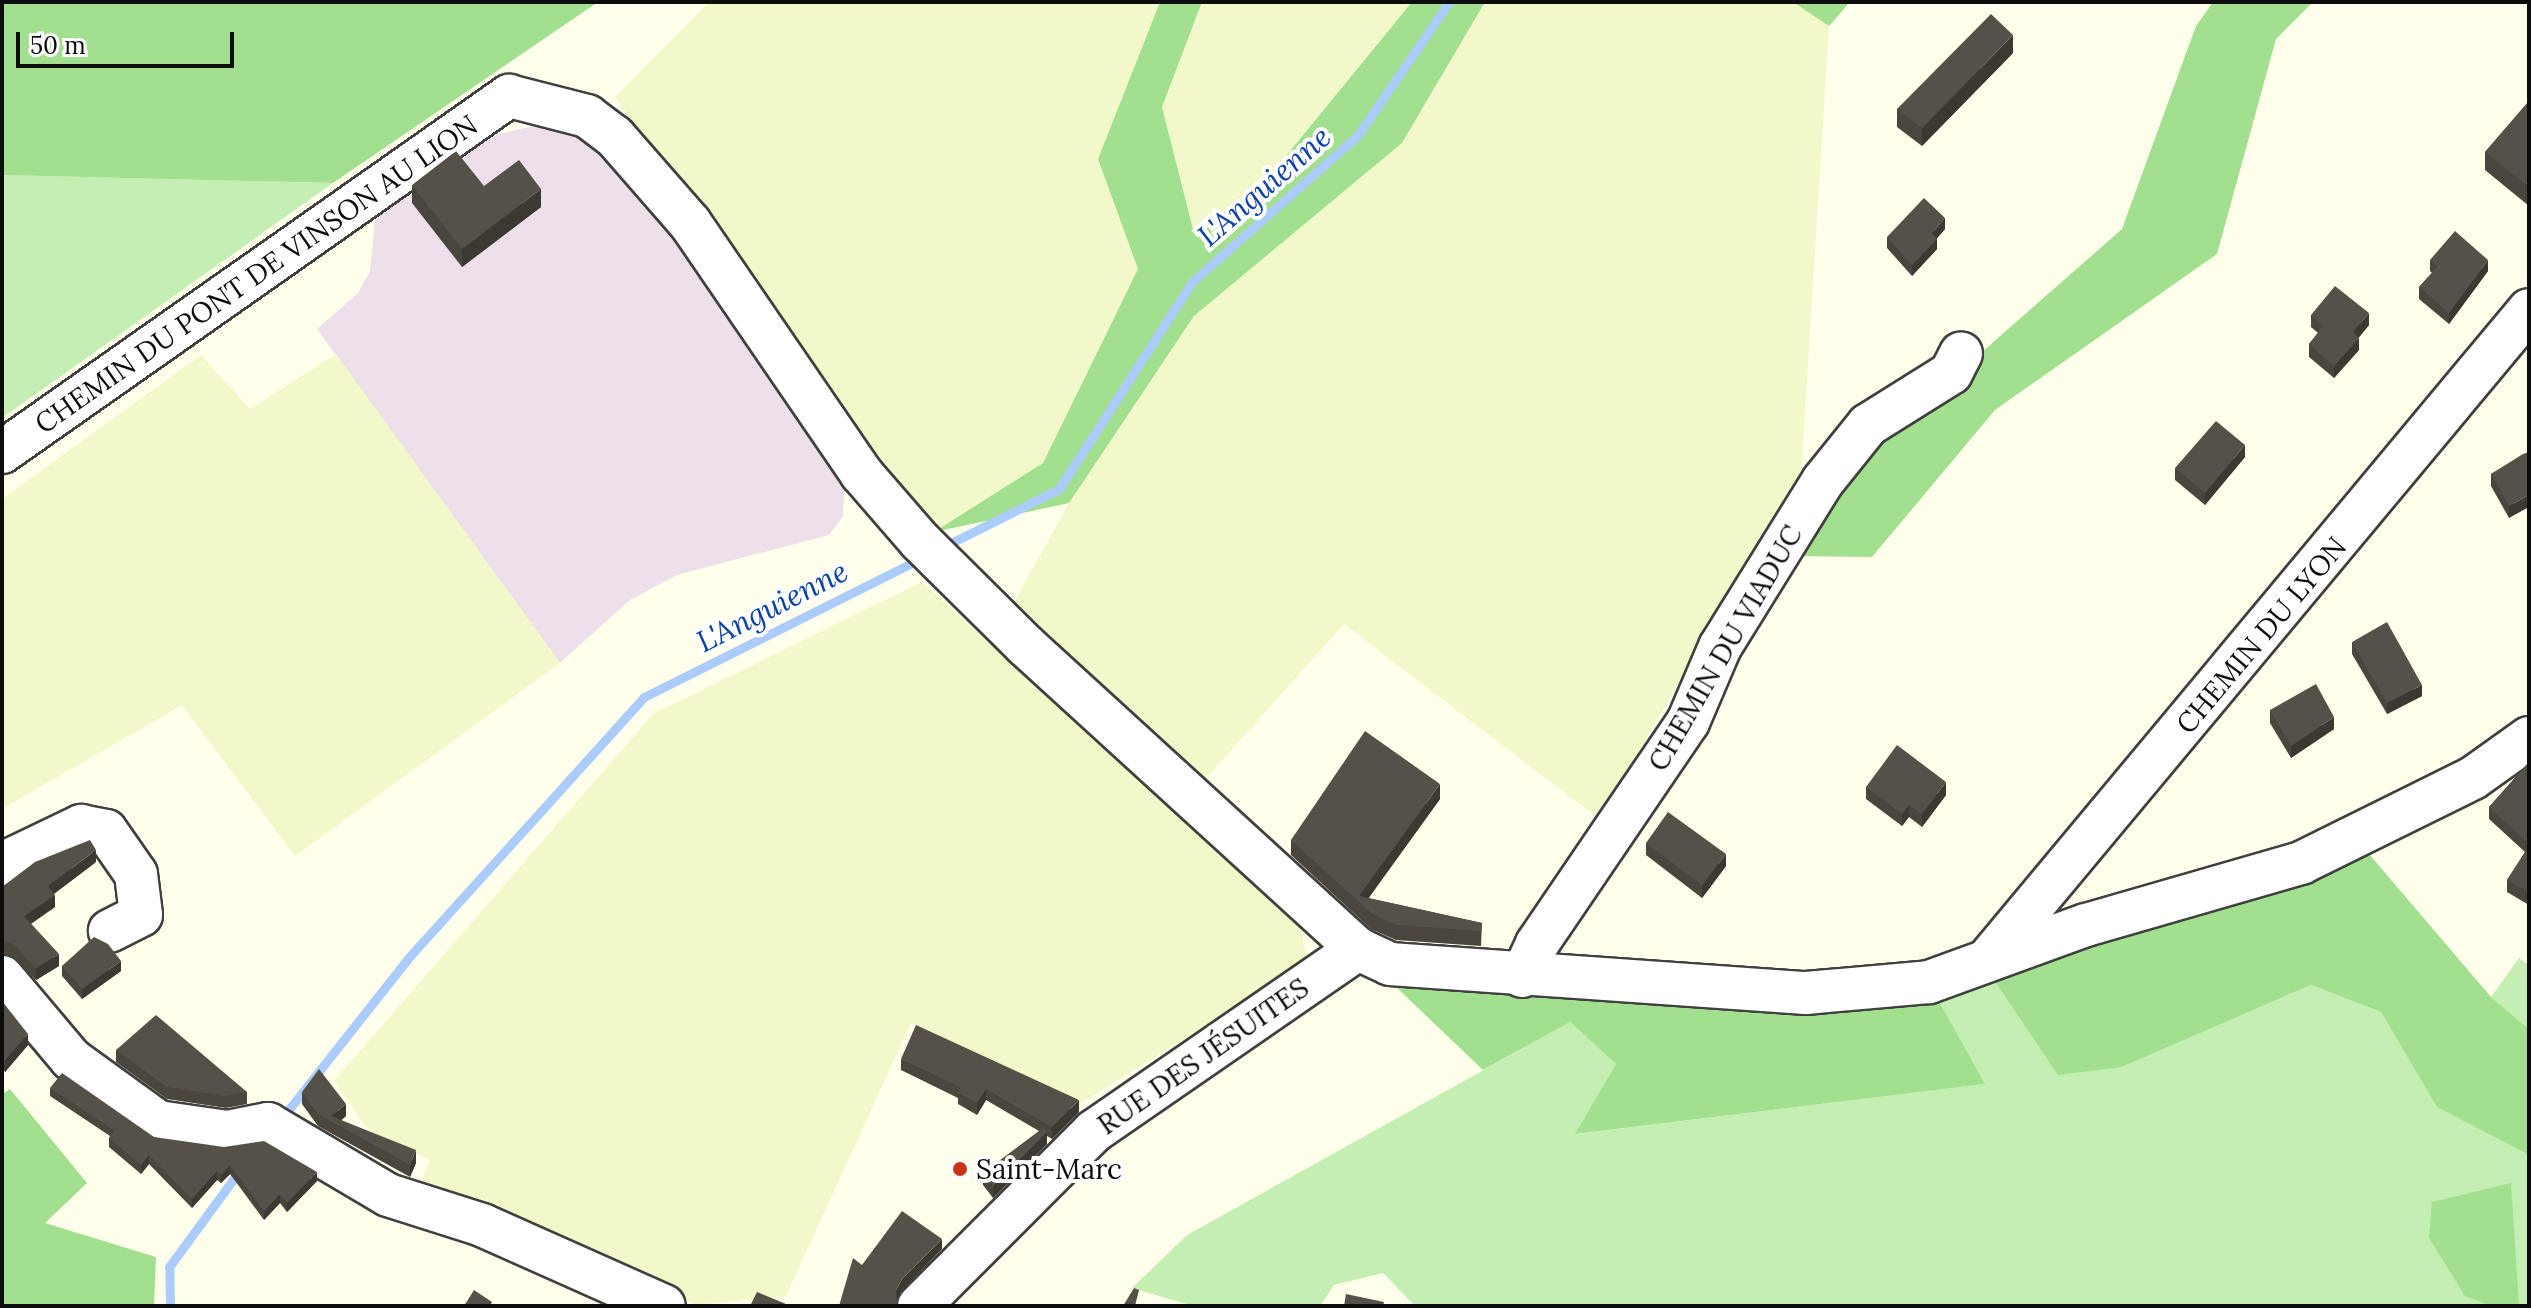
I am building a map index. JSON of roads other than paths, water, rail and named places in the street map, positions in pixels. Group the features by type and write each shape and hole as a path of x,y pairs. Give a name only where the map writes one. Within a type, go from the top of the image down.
{"street":[{"name":"CHEMIN DU PONT DE VINSON AU LION","path":"2,452 509,96 587,116 614,136 690,223 861,473 929,551 1358,949"},
{"name":"CHEMIN DU LYON","path":"1990,957 2529,310"},
{"name":"CHEMIN DU VIADUC","path":"1522,976 1537,944 1688,722 1720,647 1823,481 1868,425 1951,373 1961,353"},
{"path":"1358,949 1390,964 1522,976 1848,992 1929,982 1990,957 2301,863 2473,778 2529,738"},
{"path":"2,864 81,826 106,831 136,874 141,915 110,931"},
{"name":"RUE DES JÉSUITES","path":"919,1306 1094,1131 1358,949"},
{"path":"2,977 71,1059 158,1122 227,1132 276,1127 388,1195 482,1225 664,1306"}],"waterway":[{"name":"L'Anguienne","path":"941,548 1059,489 1192,282 1358,135 1449,2"},
{"name":"L'Anguienne","path":"282,1118 410,956 644,697 921,558"},
{"name":"L'Anguienne","path":"170,1306 169,1267 240,1170"}],"place":[{"name":"Saint-Marc","path":"960,1169"}]}
